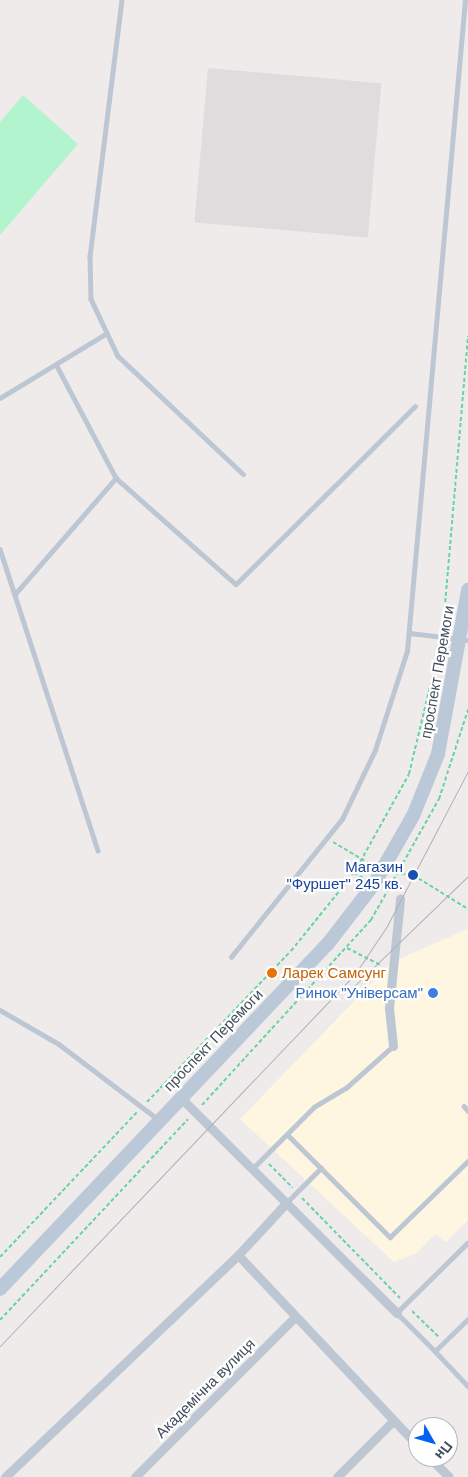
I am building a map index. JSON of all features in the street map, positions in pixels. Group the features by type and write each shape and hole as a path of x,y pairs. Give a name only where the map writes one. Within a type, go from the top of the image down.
{"main road":[{"name":"проспект Перемоги","path":"0,1289 327,945 382,871 428,782 445,728 465,640 468,590"}],"street":[{"path":"393,1046 389,1008 400,899"},
{"path":"181,1098 397,1313"},
{"path":"5,1477 238,1255 287,1202"},
{"path":"238,1255 294,1318 408,1436"},
{"name":"Академічна вулиця","path":"135,1477 294,1318"},
{"path":"337,1477 393,1421"},
{"path":"439,1467 449,1477"}],"lane":[{"path":"122,0 90,256 91,299 107,333 132,371 243,474"},
{"path":"231,956 329,840 375,750 410,633 465,0"},
{"path":"0,398 57,366 107,333"},
{"path":"57,366 116,478 236,584 415,406"},
{"path":"15,594 116,478"},
{"path":"0,549 98,850"},
{"path":"410,633 465,640"},
{"path":"0,1010 58,1044 159,1120"},
{"path":"253,1168 287,1134 393,1046"},
{"path":"464,1106 468,1111"},
{"path":"287,1134 390,1237 468,1161"},
{"path":"287,1202 321,1168"},
{"path":"468,1243 397,1313 468,1386"},
{"path":"435,1351 468,1319"}],"path":[{"path":"0,1257 291,951 362,860 408,774 442,637 468,336"},
{"path":"329,840 382,871 413,876 468,909"},
{"path":"347,948 374,966 394,967"},
{"path":"263,1158 444,1342"}],"shaded area":[{"path":"208,68 381,83 368,238 194,222"},
{"path":"468,929 468,1220 446,1242 435,1234 417,1253 394,1262 240,1119 392,962"}],"green space":[{"path":"23,95 78,144 0,235 0,122"}],"tram line":[{"path":"0,1346 355,974 387,926 468,771"},
{"path":"351,989 468,876"}],"place":[{"name":"Магазин \"Фуршет\" 245 кв.","path":"413,875"},
{"name":"Ларек Самсунг","path":"272,973"},
{"name":"Ринок \"Універсам\"","path":"433,993"}]}
